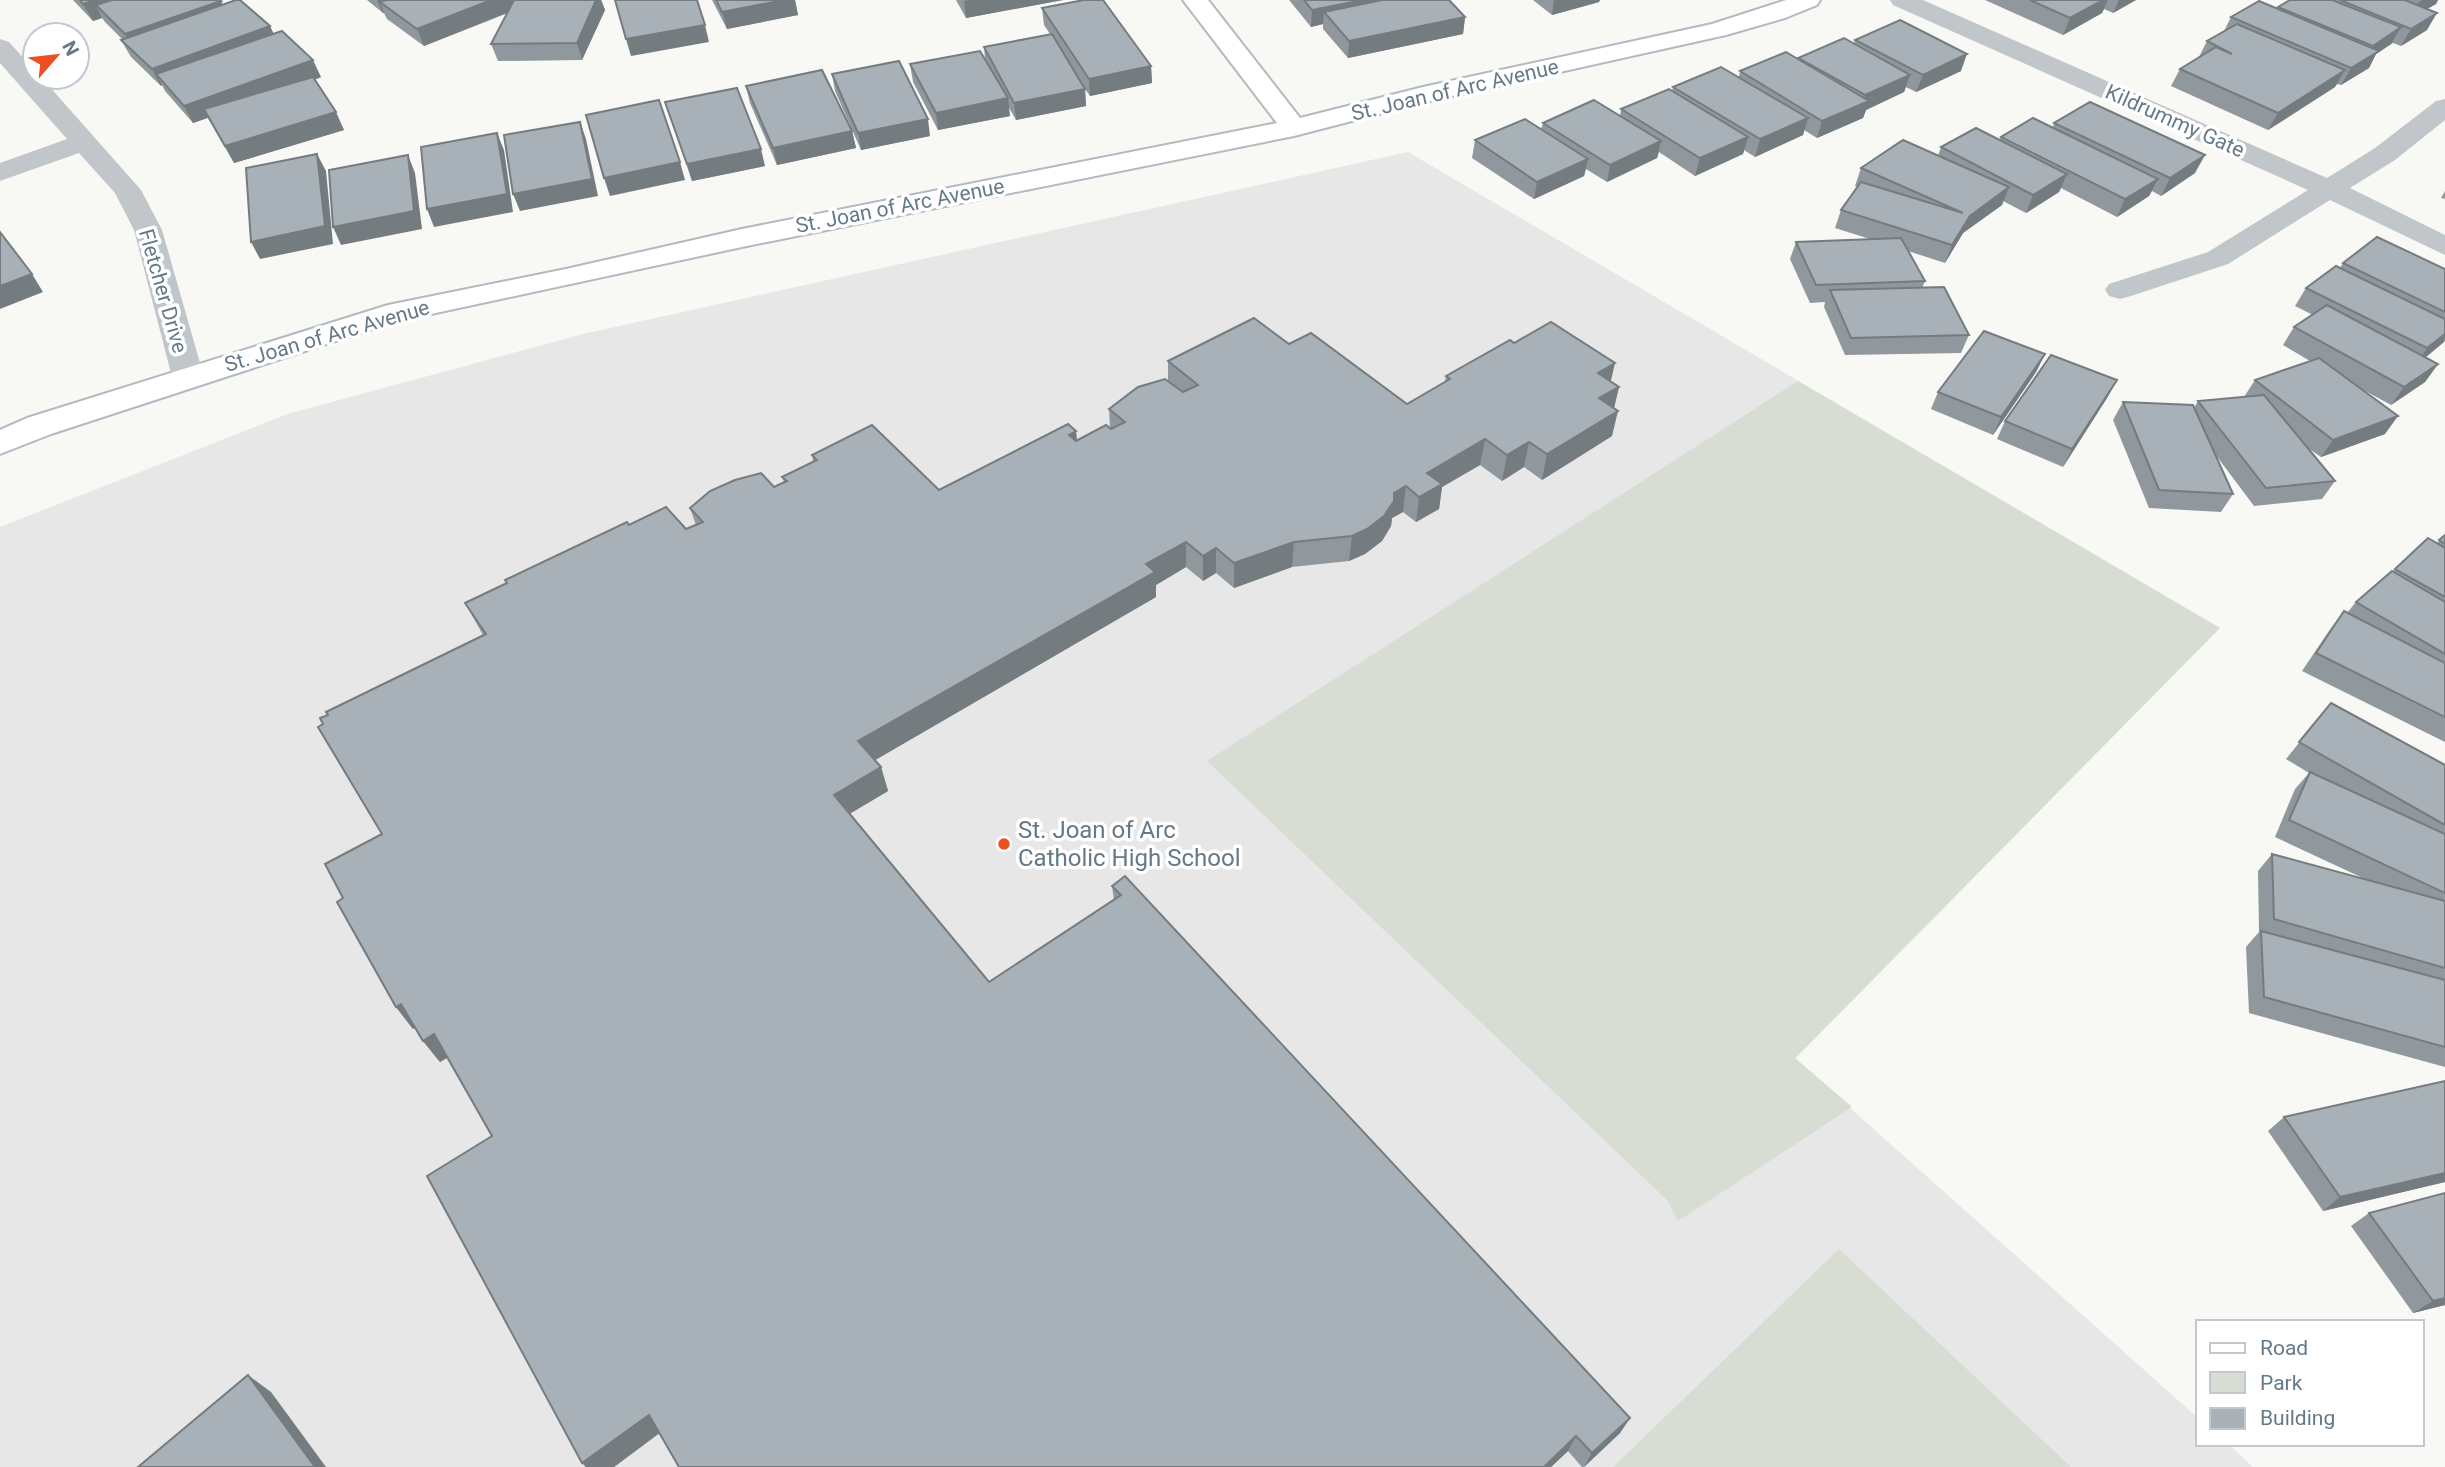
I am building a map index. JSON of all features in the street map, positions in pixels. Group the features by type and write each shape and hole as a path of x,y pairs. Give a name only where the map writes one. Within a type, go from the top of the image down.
{"street":[{"path":"1195,0 1294,128"},
{"name":"St. Joan of Arc Avenue","path":"0,443 39,426 388,314 755,236 1294,128 1423,95 1717,30 1776,13 1808,0"},
{"name":"Kildrummy Gate","path":"1902,0 2331,190 2445,246"},
{"name":"Fletcher Drive","path":"0,47 127,190 148,230 188,377"},
{"path":"2120,290 2218,258 2331,190 2385,154 2445,107"},
{"path":"0,173 85,142"}],"shaded area":[{"name":"St. Joan of Arc Catholic High School","path":"1408,152 2220,628 1795,1059 2196,1416 2196,1446 2230,1446 2253,1467 0,1467 0,527 288,414 583,334"}],"green space":[{"path":"1798,381 2220,628 1795,1058 1852,1107 1678,1221 1668,1201 1207,761"},
{"path":"1839,1249 2071,1467 1613,1467"}],"building":[{"path":"112,0 221,1 125,34 96,5"},
{"path":"240,0 270,26 152,69 121,40"},
{"path":"491,0 417,29 380,2"},
{"path":"514,0 596,0 577,43 491,44"},
{"path":"615,0 697,0 705,25 626,39"},
{"path":"716,0 784,0 722,12"},
{"path":"1084,0 1103,0 1151,66 1089,79 1042,8"},
{"path":"1304,0 1363,0 1312,10"},
{"path":"1382,0 1449,0 1465,17 1349,41 1324,12"},
{"path":"2030,0 2103,0 2070,18"},
{"path":"2290,0 2332,0 2401,27 2373,46 2278,7"},
{"path":"2340,0 2405,0 2437,13 2411,29"},
{"path":"2259,1 2379,51 2351,68 2231,17"},
{"path":"1900,20 1967,54 1923,75 1855,40"},
{"path":"2237,24 2345,70 2278,113 2180,69 2216,47 2232,54 2207,41"},
{"path":"282,31 313,60 184,106 156,74"},
{"path":"1052,34 1085,89 1014,103 984,47"},
{"path":"1844,38 1910,75 1865,95 1798,58"},
{"path":"980,51 1008,98 936,113 910,64"},
{"path":"1786,52 1869,101 1822,121 1740,71"},
{"path":"899,61 928,119 858,133 832,74"},
{"path":"1721,67 1808,118 1760,139 1673,87"},
{"path":"822,70 852,131 773,148 746,86"},
{"path":"313,77 336,112 225,146 204,109"},
{"path":"737,88 761,149 687,164 665,102"},
{"path":"1669,89 1748,137 1700,158 1621,109"},
{"path":"659,100 680,162 604,178 586,115"},
{"path":"1594,100 1661,141 1610,165 1543,123"},
{"path":"2090,102 2205,155 2170,178 2054,123"},
{"path":"2033,118 2158,179 2125,199 2001,137"},
{"path":"1525,119 1588,159 1537,182 1475,140"},
{"path":"580,122 592,179 513,194 504,135"},
{"path":"1976,128 2067,174 2033,195 1941,147"},
{"path":"497,133 507,194 427,209 421,147"},
{"path":"1903,140 2009,187 1970,216 1952,245 1841,210 1861,182 1963,213 1861,168"},
{"path":"317,154 325,226 251,242 246,168"},
{"path":"408,155 414,211 333,227 329,170"},
{"path":"0,232 32,274 0,286"},
{"path":"2377,237 2445,269 2445,312 2343,263"},
{"path":"1901,238 1925,281 1816,285 1796,242"},
{"path":"2336,266 2445,319 2445,334 2427,348 2306,288"},
{"path":"1944,287 1969,335 1851,338 1830,290"},
{"path":"2327,305 2438,364 2404,387 2294,327"},
{"path":"1254,318 1289,344 1311,333 1407,404 1450,379 1446,376 1510,340 1514,343 1551,322 1615,363 1598,373 1619,387 1599,398 1618,411 1547,454 1529,442 1507,455 1485,439 1427,473 1442,484 1419,497 1406,486 1394,493 1394,501 1384,516 1352,536 1294,542 1234,563 1216,548 1203,556 1186,542 1146,564 1155,572 858,741 881,767 834,795 989,982 1121,895 1112,886 1125,876 1630,1418 1592,1453 1576,1436 1544,1467 679,1467 649,1415 582,1463 427,1176 492,1136 434,1034 423,1041 401,1004 396,1007 337,902 343,898 325,864 382,834 318,727 323,724 320,718 328,715 326,712 486,634 465,603 507,583 505,580 627,522 629,525 666,507 686,529 703,522 690,508 710,491 761,473 774,487 787,481 782,477 817,460 812,455 872,425 939,490 1068,424 1076,431 1069,435 1076,441 1106,425 1111,429 1125,422 1109,409 1138,387 1165,379 1183,392 1198,385 1168,361"},
{"path":"1984,331 2045,354 2001,417 1938,392"},
{"path":"2051,355 2117,380 2072,449 2005,421"},
{"path":"2319,358 2398,416 2333,440 2255,380"},
{"path":"2264,395 2335,481 2266,488 2198,401"},
{"path":"2123,402 2193,405 2233,494 2159,490"},
{"path":"2428,538 2445,548 2445,597 2395,569"},
{"path":"2392,571 2445,602 2445,654 2356,602"},
{"path":"2344,611 2445,663 2445,717 2316,653"},
{"path":"2331,703 2445,765 2445,825 2299,742"},
{"path":"2310,772 2445,834 2445,893 2289,820"},
{"path":"2272,854 2445,901 2445,968 2274,919"},
{"path":"2261,931 2445,980 2445,1047 2264,997"},
{"path":"2445,1081 2445,1173 2340,1197 2284,1117"},
{"path":"2445,1193 2445,1298 2433,1301 2369,1213"},
{"path":"248,1375 315,1467 138,1467"}],"place":[{"name":"St. Joan of Arc Catholic High School","path":"1004,844"}]}
